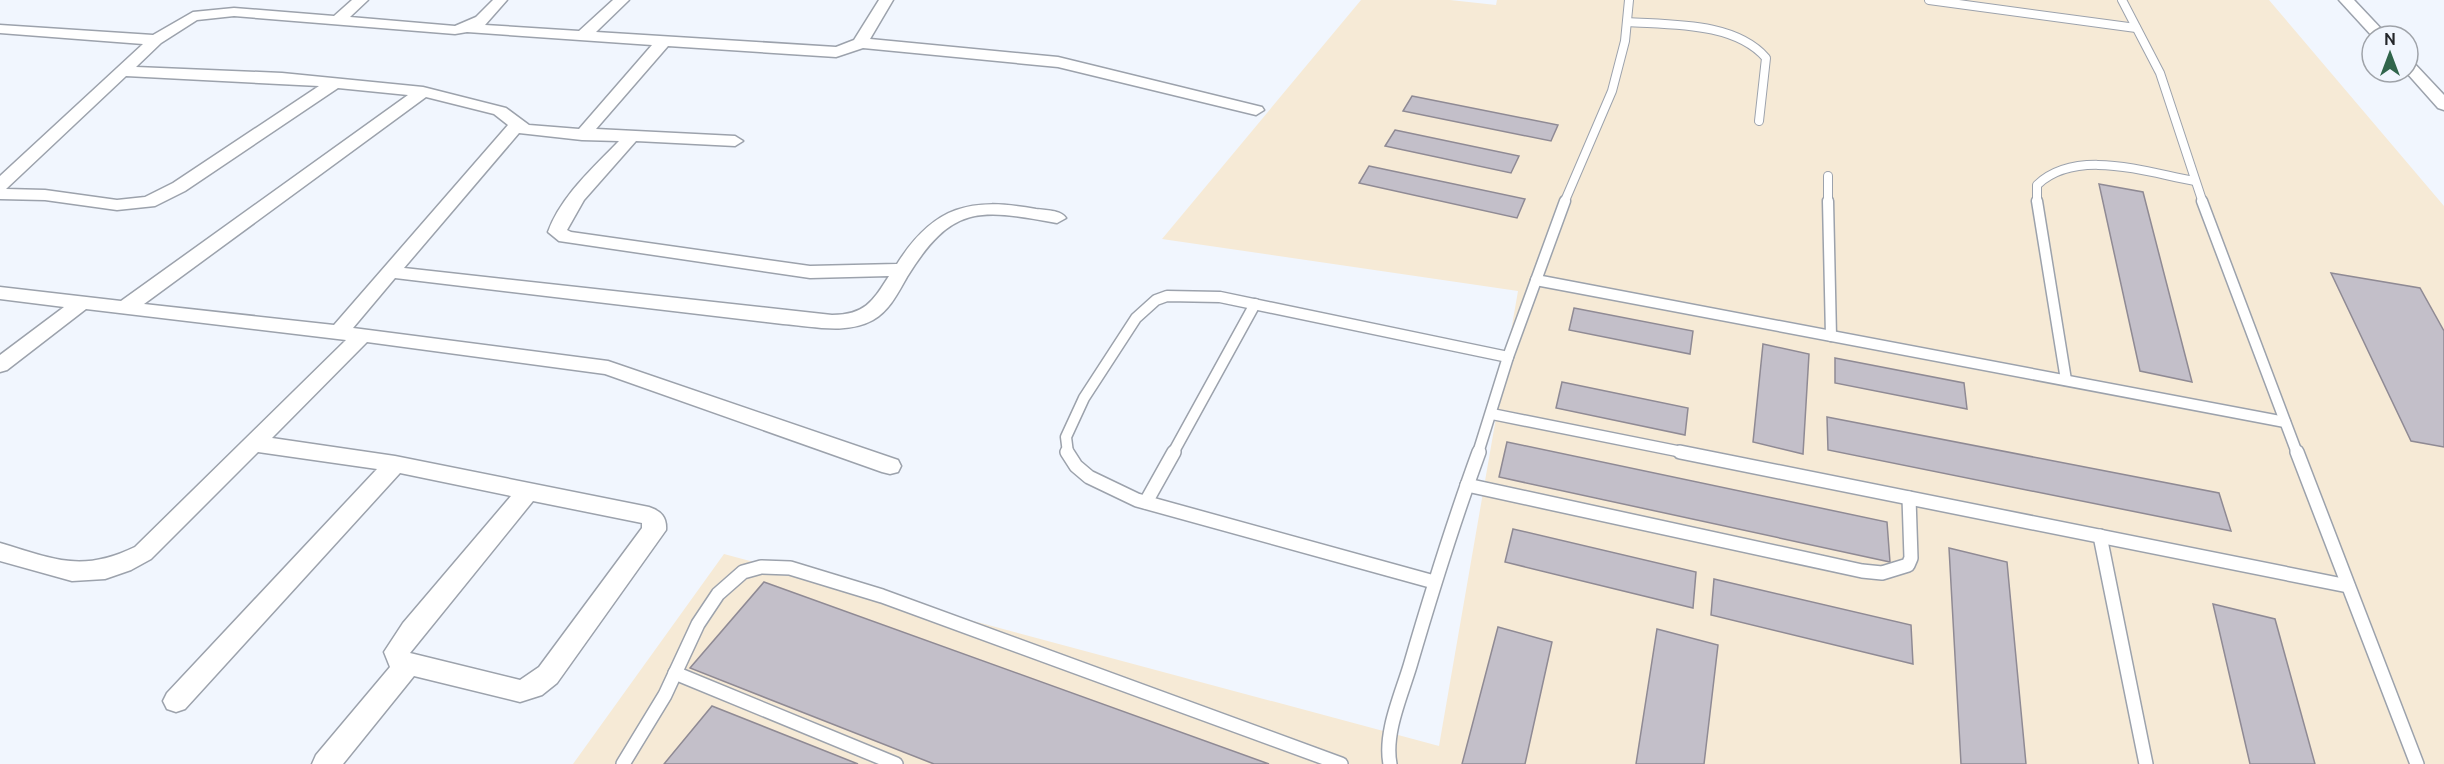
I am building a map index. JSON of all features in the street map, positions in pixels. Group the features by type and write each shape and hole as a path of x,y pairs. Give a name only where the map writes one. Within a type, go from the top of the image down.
{"street":[{"path":"193,16 200,0"},
{"path":"337,21 362,0"},
{"path":"468,28 488,17 500,0"},
{"path":"581,37 622,0"},
{"path":"3,179 156,40 193,16 234,12 437,29 468,28 825,53 846,51 860,43 886,0"},
{"path":"2346,0 2369,24"},
{"path":"0,29 156,40"},
{"path":"582,135 662,43"},
{"path":"860,43 1058,62 1256,110"},
{"path":"122,71 272,77 423,92 500,111 524,129 582,135 735,141"},
{"path":"2420,78 2444,105"},
{"path":"0,194 45,195 117,205 149,202 179,187 335,83"},
{"path":"123,309 423,92"},
{"path":"338,333 517,124"},
{"path":"631,137 572,204 558,224 557,232 566,237 782,269 836,273 902,269"},
{"path":"390,272 783,318 846,321 860,318 883,301 926,234 942,220 975,208 996,207 1057,218"},
{"path":"0,293 561,359 608,368 890,466"},
{"path":"0,365 82,303"},
{"path":"0,552 75,573 96,573 117,568 143,553 166,533 362,336"},
{"path":"255,444 339,453 528,491 648,516 655,522 654,530 548,675 533,687 520,691 408,664 400,660 397,652 401,644 528,491"},
{"path":"176,701 395,464"},
{"path":"326,764 408,664"}],"lane":[{"path":"1390,764 1388,753 1394,719 1434,582 1536,279 1568,192 1612,91 1626,41 1629,0"},
{"path":"1929,0 1962,2 2136,28"},
{"path":"2122,0 2160,73 2196,181 2285,422 2417,764"},
{"path":"1627,22 1682,27 1726,35 1753,43 1762,50 1766,58 1760,121"},
{"path":"2066,380 2037,209 2037,185 2048,174 2070,166 2094,166 2196,181"},
{"path":"1828,176 1831,336"},
{"path":"1536,279 2285,422"},
{"path":"1434,582 1146,502 1096,482 1070,463 1065,445 1070,426 1128,330 1152,300 1168,294 1185,293 1255,304 1508,357"},
{"path":"1146,502 1255,304"},
{"path":"1492,414 2348,586"},
{"path":"1467,485 1862,571 1882,573 1908,565 1911,558 1909,498"},
{"path":"2100,536 2146,764"},
{"path":"623,764 665,696 698,624 730,582 743,572 761,567 790,568 893,600 1310,759 1341,764"},
{"path":"675,673 896,764"}],"shaded area":[{"path":"1361,0 1450,0 1496,5 1497,0 2269,0 2444,206 2444,764 573,764 724,554 1439,746 1518,291 1162,239"}],"building":[{"path":"1412,96 1558,125 1551,141 1403,111"},
{"path":"1395,130 1519,156 1511,173 1385,146"},
{"path":"1369,166 1525,199 1517,218 1359,183"},
{"path":"2099,184 2143,192 2192,382 2140,371"},
{"path":"2331,273 2420,288 2444,331 2444,447 2411,441"},
{"path":"1574,308 1693,331 1690,354 1569,330"},
{"path":"1763,344 1809,354 1803,454 1753,442"},
{"path":"1835,358 1964,383 1967,409 1835,383"},
{"path":"1562,382 1688,408 1685,435 1556,408"},
{"path":"1827,417 2219,493 2231,531 1828,450"},
{"path":"1507,442 1887,522 1890,562 1499,477"},
{"path":"1513,529 1696,572 1693,608 1505,562"},
{"path":"1949,548 2007,562 2026,764 1961,764"},
{"path":"1714,579 1911,625 1913,664 1711,615"},
{"path":"764,582 1269,764 934,764 690,668"},
{"path":"2213,604 2275,619 2315,764 2250,764"},
{"path":"1498,627 1552,642 1525,764 1462,764"},
{"path":"1657,629 1718,645 1704,764 1636,764"},
{"path":"712,706 858,764 664,764"}]}
